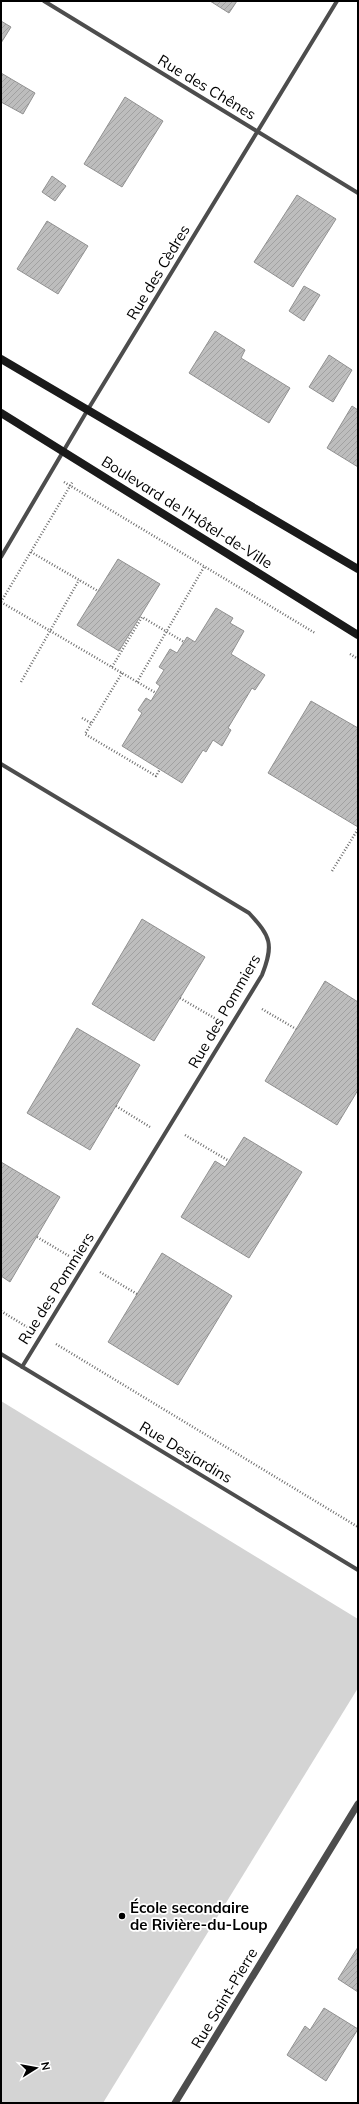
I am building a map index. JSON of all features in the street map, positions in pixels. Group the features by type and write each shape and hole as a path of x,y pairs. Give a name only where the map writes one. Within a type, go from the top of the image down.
{"main road":[{"path":"1,359 87,411 358,569"},
{"name":"Boulevard de l'Hôtel-de-Ville","path":"1,414 83,463 358,635"}],"street":[{"name":"Rue des Chênes","path":"44,1 358,193"},
{"name":"Rue des Cèdres","path":"1,556 87,411 337,1"},
{"name":"Rue des Pommiers","path":"1,764 249,913 263,928 270,943 270,955 262,975 22,1367"},
{"name":"Rue Desjardins","path":"1,1354 358,1570"},
{"name":"Rue Saint-Pierre","path":"175,2103 358,1804"}],"path":[{"path":"83,463 1,602 156,693"},
{"path":"50,474 318,635"},
{"path":"31,552 98,591"},
{"path":"137,682 204,567"},
{"path":"21,682 79,580"},
{"path":"112,666 142,616 184,642"},
{"path":"345,651 358,659"},
{"path":"122,673 85,734 156,776 160,769"},
{"path":"82,718 91,723"},
{"path":"332,871 358,829"},
{"path":"180,998 230,1028"},
{"path":"247,1000 296,1029"},
{"path":"116,1106 164,1135"},
{"path":"170,1126 228,1161"},
{"path":"37,1237 137,1294"},
{"path":"1,1311 358,1527"}],"shaded area":[{"name":"École secondaire de Rivière-du-Loup","path":"1,1401 358,1619 358,1688 103,2103 1,2103"}],"building":[{"path":"210,1 237,1 229,13"},
{"path":"1,21 11,27 1,43"},
{"path":"1,73 35,93 23,114 1,102"},
{"path":"125,97 163,121 122,187 84,164"},
{"path":"52,176 66,186 55,201 42,192"},
{"path":"297,195 336,219 293,287 254,262"},
{"path":"47,221 88,246 58,294 17,269"},
{"path":"304,286 320,295 304,321 289,311"},
{"path":"215,331 245,350 241,358 290,388 269,423 189,373"},
{"path":"329,355 352,370 333,402 309,387"},
{"path":"352,406 358,410 358,467 327,448"},
{"path":"118,559 160,584 119,651 77,625"},
{"path":"216,608 233,618 230,623 244,631 231,654 265,675 255,690 252,688 228,728 231,730 222,746 213,740 206,752 203,750 182,783 122,746 142,713 138,710 146,698 151,701 160,686 156,683 164,670 159,667 170,649 177,653 187,637 195,642"},
{"path":"311,701 358,728 358,827 268,773"},
{"path":"142,919 205,957 154,1041 92,1004"},
{"path":"325,981 358,1002 358,1090 337,1125 265,1081"},
{"path":"77,1028 140,1065 90,1150 27,1113"},
{"path":"244,1137 302,1172 249,1258 181,1217 215,1161 225,1167"},
{"path":"1,1162 60,1197 10,1282 1,1276"},
{"path":"162,1253 232,1296 178,1385 108,1342"},
{"path":"358,1947 358,1992 338,1979"},
{"path":"324,2008 358,2029 326,2081 287,2055 305,2026 310,2030"}],"place":[{"name":"École secondaire de Rivière-du-Loup","path":"122,1916"}]}
